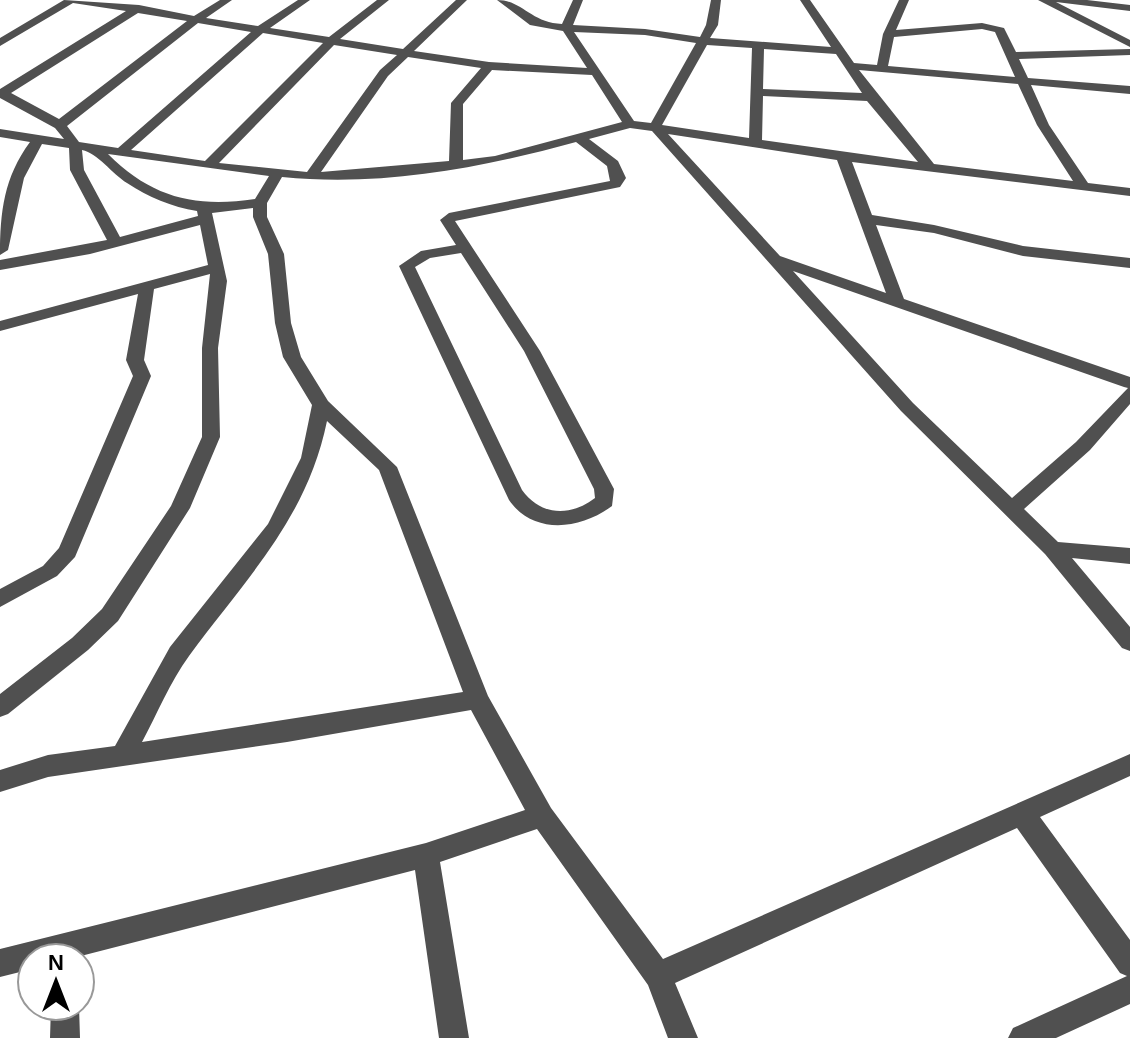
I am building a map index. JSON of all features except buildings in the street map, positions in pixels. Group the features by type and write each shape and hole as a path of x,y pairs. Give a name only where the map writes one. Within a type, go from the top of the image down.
{"street":[{"path":"0,43 72,0 489,66 594,72"},
{"path":"116,243 77,170 75,145 60,125 3,90 152,0"},
{"path":"60,125 195,20 227,0"},
{"path":"121,152 261,29 305,0"},
{"path":"208,166 332,40 384,0"},
{"path":"311,176 358,105 406,51 462,0"},
{"path":"502,0 534,23 566,28 645,32 704,41 838,51"},
{"path":"566,28 578,0"},
{"path":"655,127 712,25 716,0"},
{"path":"805,0 871,97 929,167"},
{"path":"882,68 889,34 904,0"},
{"path":"1043,0 1130,44"},
{"path":"1059,0 1130,8"},
{"path":"889,34 990,25 1000,30 1043,125 1083,186"},
{"path":"566,28 630,124"},
{"path":"1113,34 1130,34"},
{"path":"755,142 758,46"},
{"path":"1013,56 1130,52"},
{"path":"456,167 457,103 489,66"},
{"path":"848,66 1130,90"},
{"path":"758,92 871,97"},
{"path":"0,133 208,166 311,176 401,173 456,167 580,139 630,124 843,157 1130,192"},
{"path":"655,127 907,407 1052,549 1130,642"},
{"path":"0,250 14,184 22,163 39,139"},
{"path":"465,248 426,254 407,266 490,442 522,505 538,517 569,518 595,510 605,501 604,489 532,351 465,248 448,226 447,220 454,216 615,184 619,178 613,164 580,139"},
{"path":"96,149 111,166 138,184 205,213"},
{"path":"843,157 897,302"},
{"path":"278,173 260,203 260,217 276,254 287,343 321,405 387,467 477,699 542,816 658,976 678,1037"},
{"path":"0,265 116,243 205,213 260,203"},
{"path":"0,707 80,644 110,615 180,508 212,430 210,348 219,292 205,213"},
{"path":"867,219 934,229 1023,251 1130,263"},
{"path":"772,259 1130,383"},
{"path":"0,326 216,268"},
{"path":"0,599 60,563 75,538 142,376 135,360 147,286"},
{"path":"1013,508 1083,446 1130,393"},
{"path":"123,754 178,653 276,528 310,458 321,405"},
{"path":"1052,549 1130,556"},
{"path":"0,781 48,766 287,732 477,699"},
{"path":"658,976 835,899 983,828 1023,815 1130,765"},
{"path":"1023,815 1130,963"},
{"path":"96,943 426,855 542,816"},
{"path":"426,855 454,1038"},
{"path":"1023,1038 1130,989"}]}
